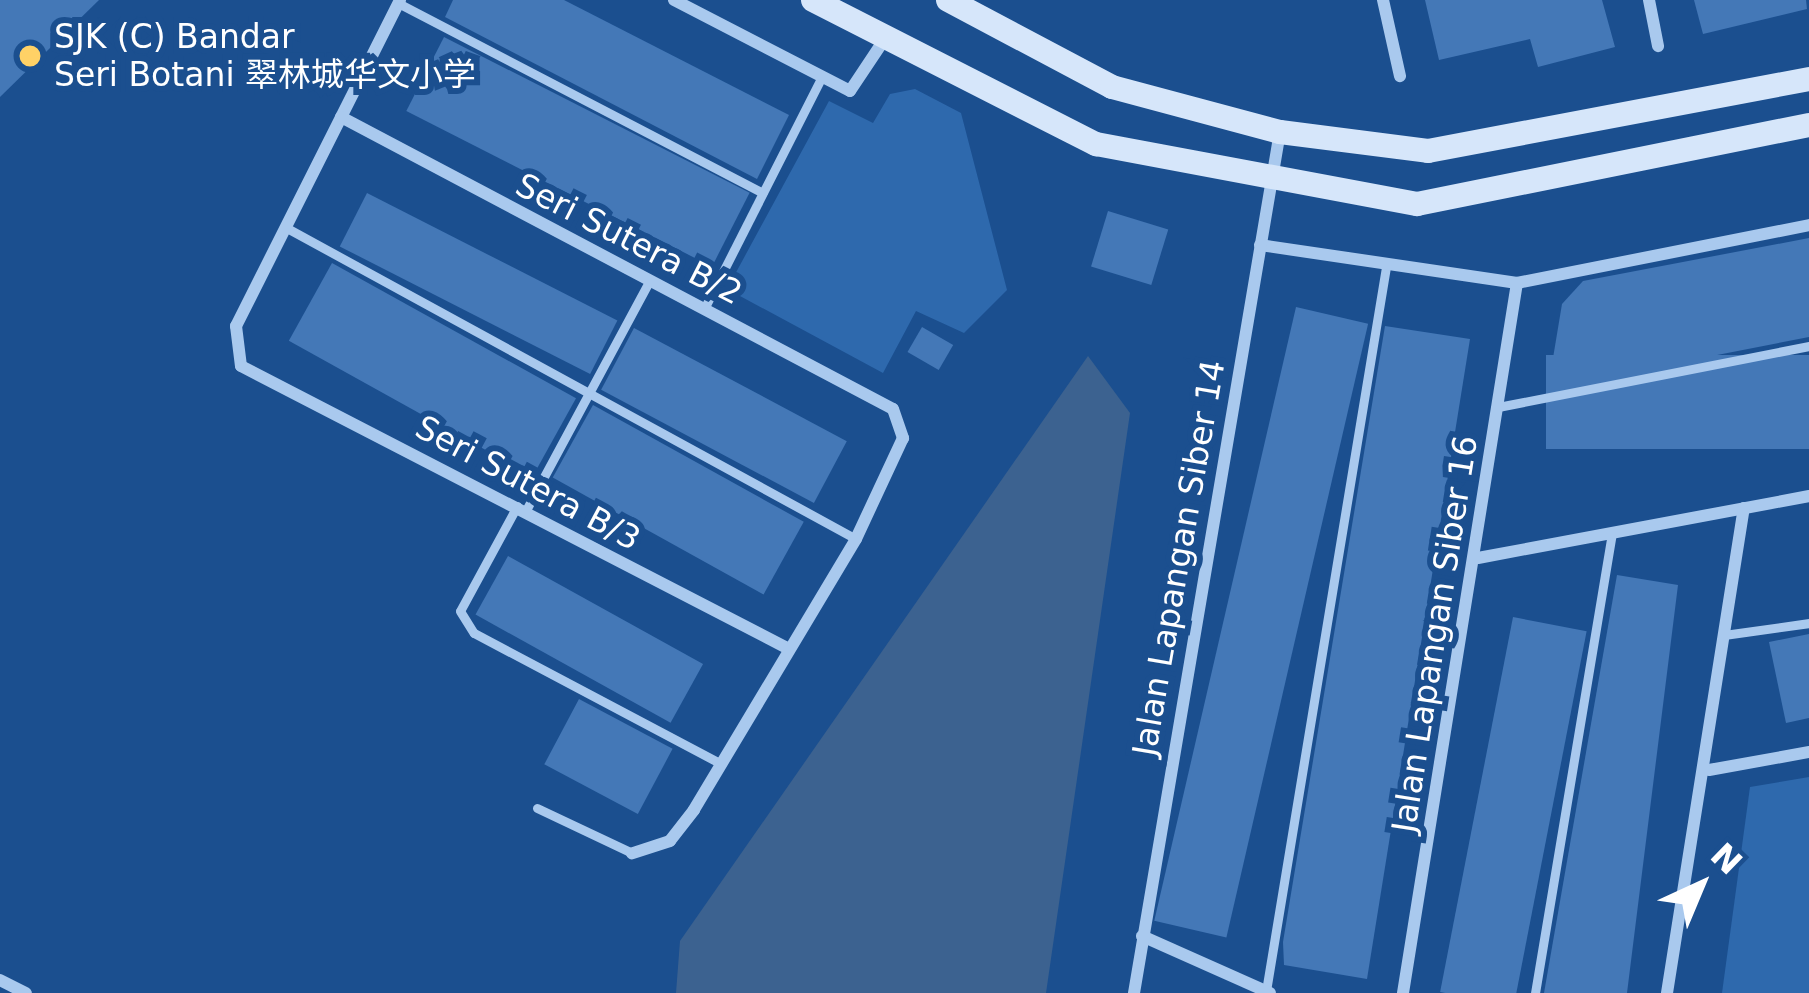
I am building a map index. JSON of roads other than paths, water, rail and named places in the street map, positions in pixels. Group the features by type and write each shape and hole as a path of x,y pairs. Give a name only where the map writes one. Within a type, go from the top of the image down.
{"main road":[{"path":"813,0 1096,144 1272,181 1417,204 1809,125"},
{"path":"948,0 1112,87 1280,133 1462,151 1809,79"}],"street":[{"path":"674,0 822,76 860,87 886,37"},
{"path":"1383,0 1400,76"},
{"path":"1649,0 1658,46"},
{"path":"285,227 399,1"},
{"name":"Seri Sutera B/2","path":"340,117 892,409 903,438 856,539"},
{"name":"Jalan Lapangan Siber 14","path":"1134,993 1280,133"},
{"path":"1261,245 1517,283 1809,225"},
{"name":"Seri Sutera B/3","path":"285,227 236,326 241,366 788,649"},
{"name":"Jalan Lapangan Siber 16","path":"1402,993 1478,558 1517,283"},
{"path":"1478,558 1809,496"},
{"path":"1667,993 1709,770 1744,508"},
{"path":"632,853 670,842 856,539"},
{"path":"1709,770 1809,752"},
{"path":"1142,936 1268,992"},
{"path":"0,980 26,993"}],"lane":[{"path":"399,1 763,193"},
{"path":"704,309 822,76"},
{"path":"285,227 856,539"},
{"path":"1268,992 1386,267"},
{"path":"649,282 590,394 460,611 474,632 721,764"},
{"path":"1498,407 1809,346"},
{"path":"1535,993 1612,534"},
{"path":"1724,635 1809,623"},
{"path":"537,808 632,853"}],"place":[{"name":"SJK (C) Bandar Seri Botani 翠林城华文小学","path":"30,56"}]}
